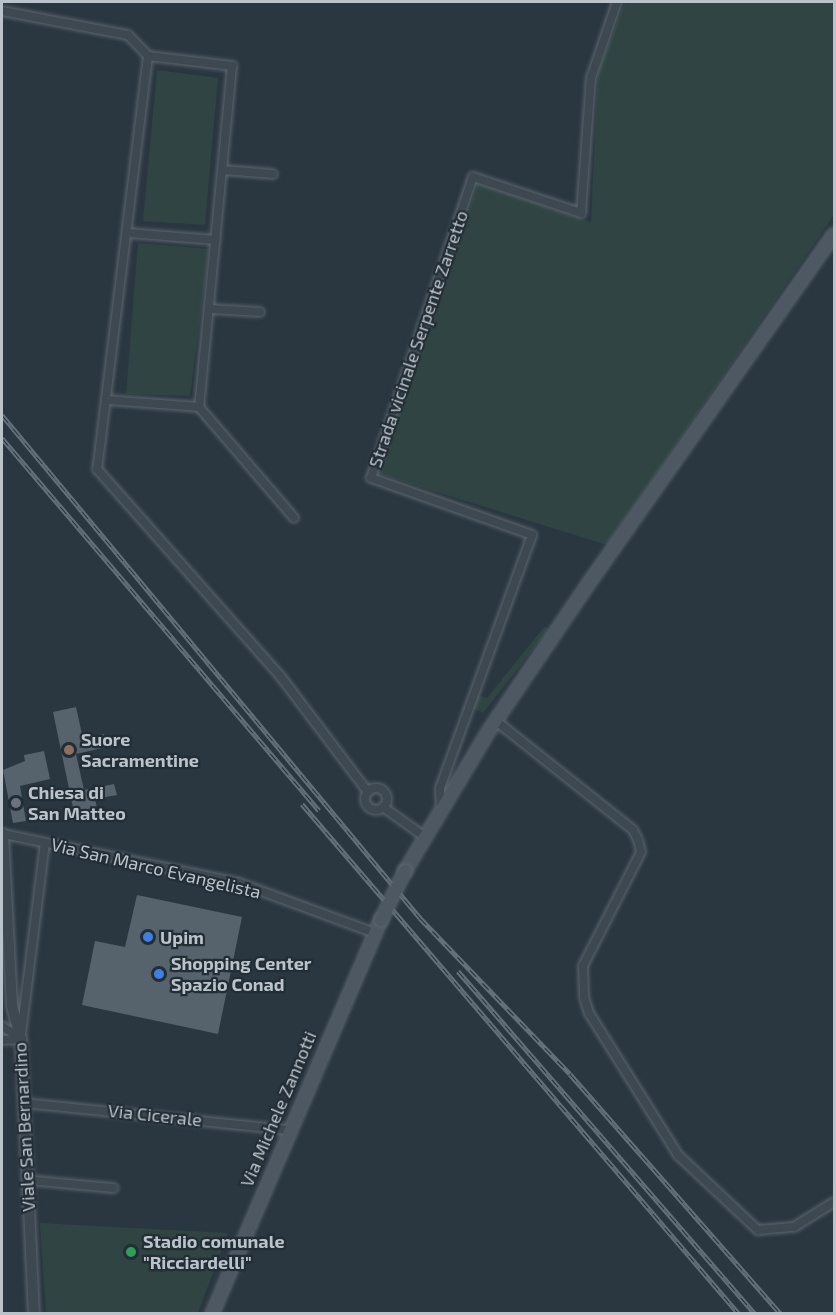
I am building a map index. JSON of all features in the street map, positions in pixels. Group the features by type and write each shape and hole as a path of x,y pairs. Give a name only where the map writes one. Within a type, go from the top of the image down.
{"main road":[{"name":"Via Michele Zannotti","path":"212,1314 287,1130 405,871 496,721 834,234"}],"street":[{"name":"Strada vicinale Serpente Zarretto","path":"442,810 440,788 532,534 371,478 473,177 581,213 591,78 617,2"},
{"path":"2,11 128,35 148,56 232,66 199,407"},
{"path":"148,56 108,400 97,469 281,677 368,792 368,805 384,807 425,837"},
{"path":"223,170 273,174"},
{"path":"128,233 216,240"},
{"path":"210,309 260,312"},
{"path":"108,400 199,407 294,518"},
{"path":"496,721 633,830 641,852 589,950 583,966 584,997 589,1013 678,1155 758,1230 794,1227 834,1202"},
{"path":"368,792 384,791 384,807"},
{"name":"Via San Marco Evangelista","path":"3,834 239,883 375,933"},
{"name":"Viale San Bernardino","path":"3,834 12,1006 21,1039 34,1314"},
{"path":"21,1039 45,843"},
{"path":"2,1026 21,1039"},
{"path":"2,1040 21,1039"},
{"name":"Via Cicerale","path":"23,1103 287,1130"},
{"path":"27,1180 114,1188"}],"green space":[{"path":"625,2 834,2 834,215 607,545 379,474 478,184 591,222 598,72"},
{"path":"157,70 218,78 205,225 143,221"},
{"path":"138,243 209,249 190,396 126,394"},
{"path":"544,627 549,629 483,713 473,708 478,695 487,698"},
{"name":"Stadio comunale \"Ricciardelli\"","path":"40,1223 228,1233 198,1313 46,1313"}],"building":[{"name":"Suore Sacramentine","path":"76,707 83,739 104,734 107,747 76,754 84,790 114,784 117,795 95,799 99,817 76,822 53,712"},
{"name":"Chiesa di San Matteo","path":"44,751 50,779 20,786 26,821 13,823 3,770 25,761 24,755"},
{"name":"Shopping Center Spazio Conad","path":"137,895 242,917 218,1034 82,1005 95,941 125,947"}],"railway":[{"path":"2,415 420,918 570,1074 781,1314"},
{"path":"2,438 319,810"},
{"path":"302,804 739,1314"},
{"path":"458,971 755,1314"}],"place":[{"name":"Suore Sacramentine","path":"69,750"},
{"name":"Chiesa di San Matteo","path":"16,803"},
{"name":"Upim","path":"148,937"},
{"name":"Shopping Center Spazio Conad","path":"159,974"},
{"name":"Stadio comunale \"Ricciardelli\"","path":"131,1252"}]}
